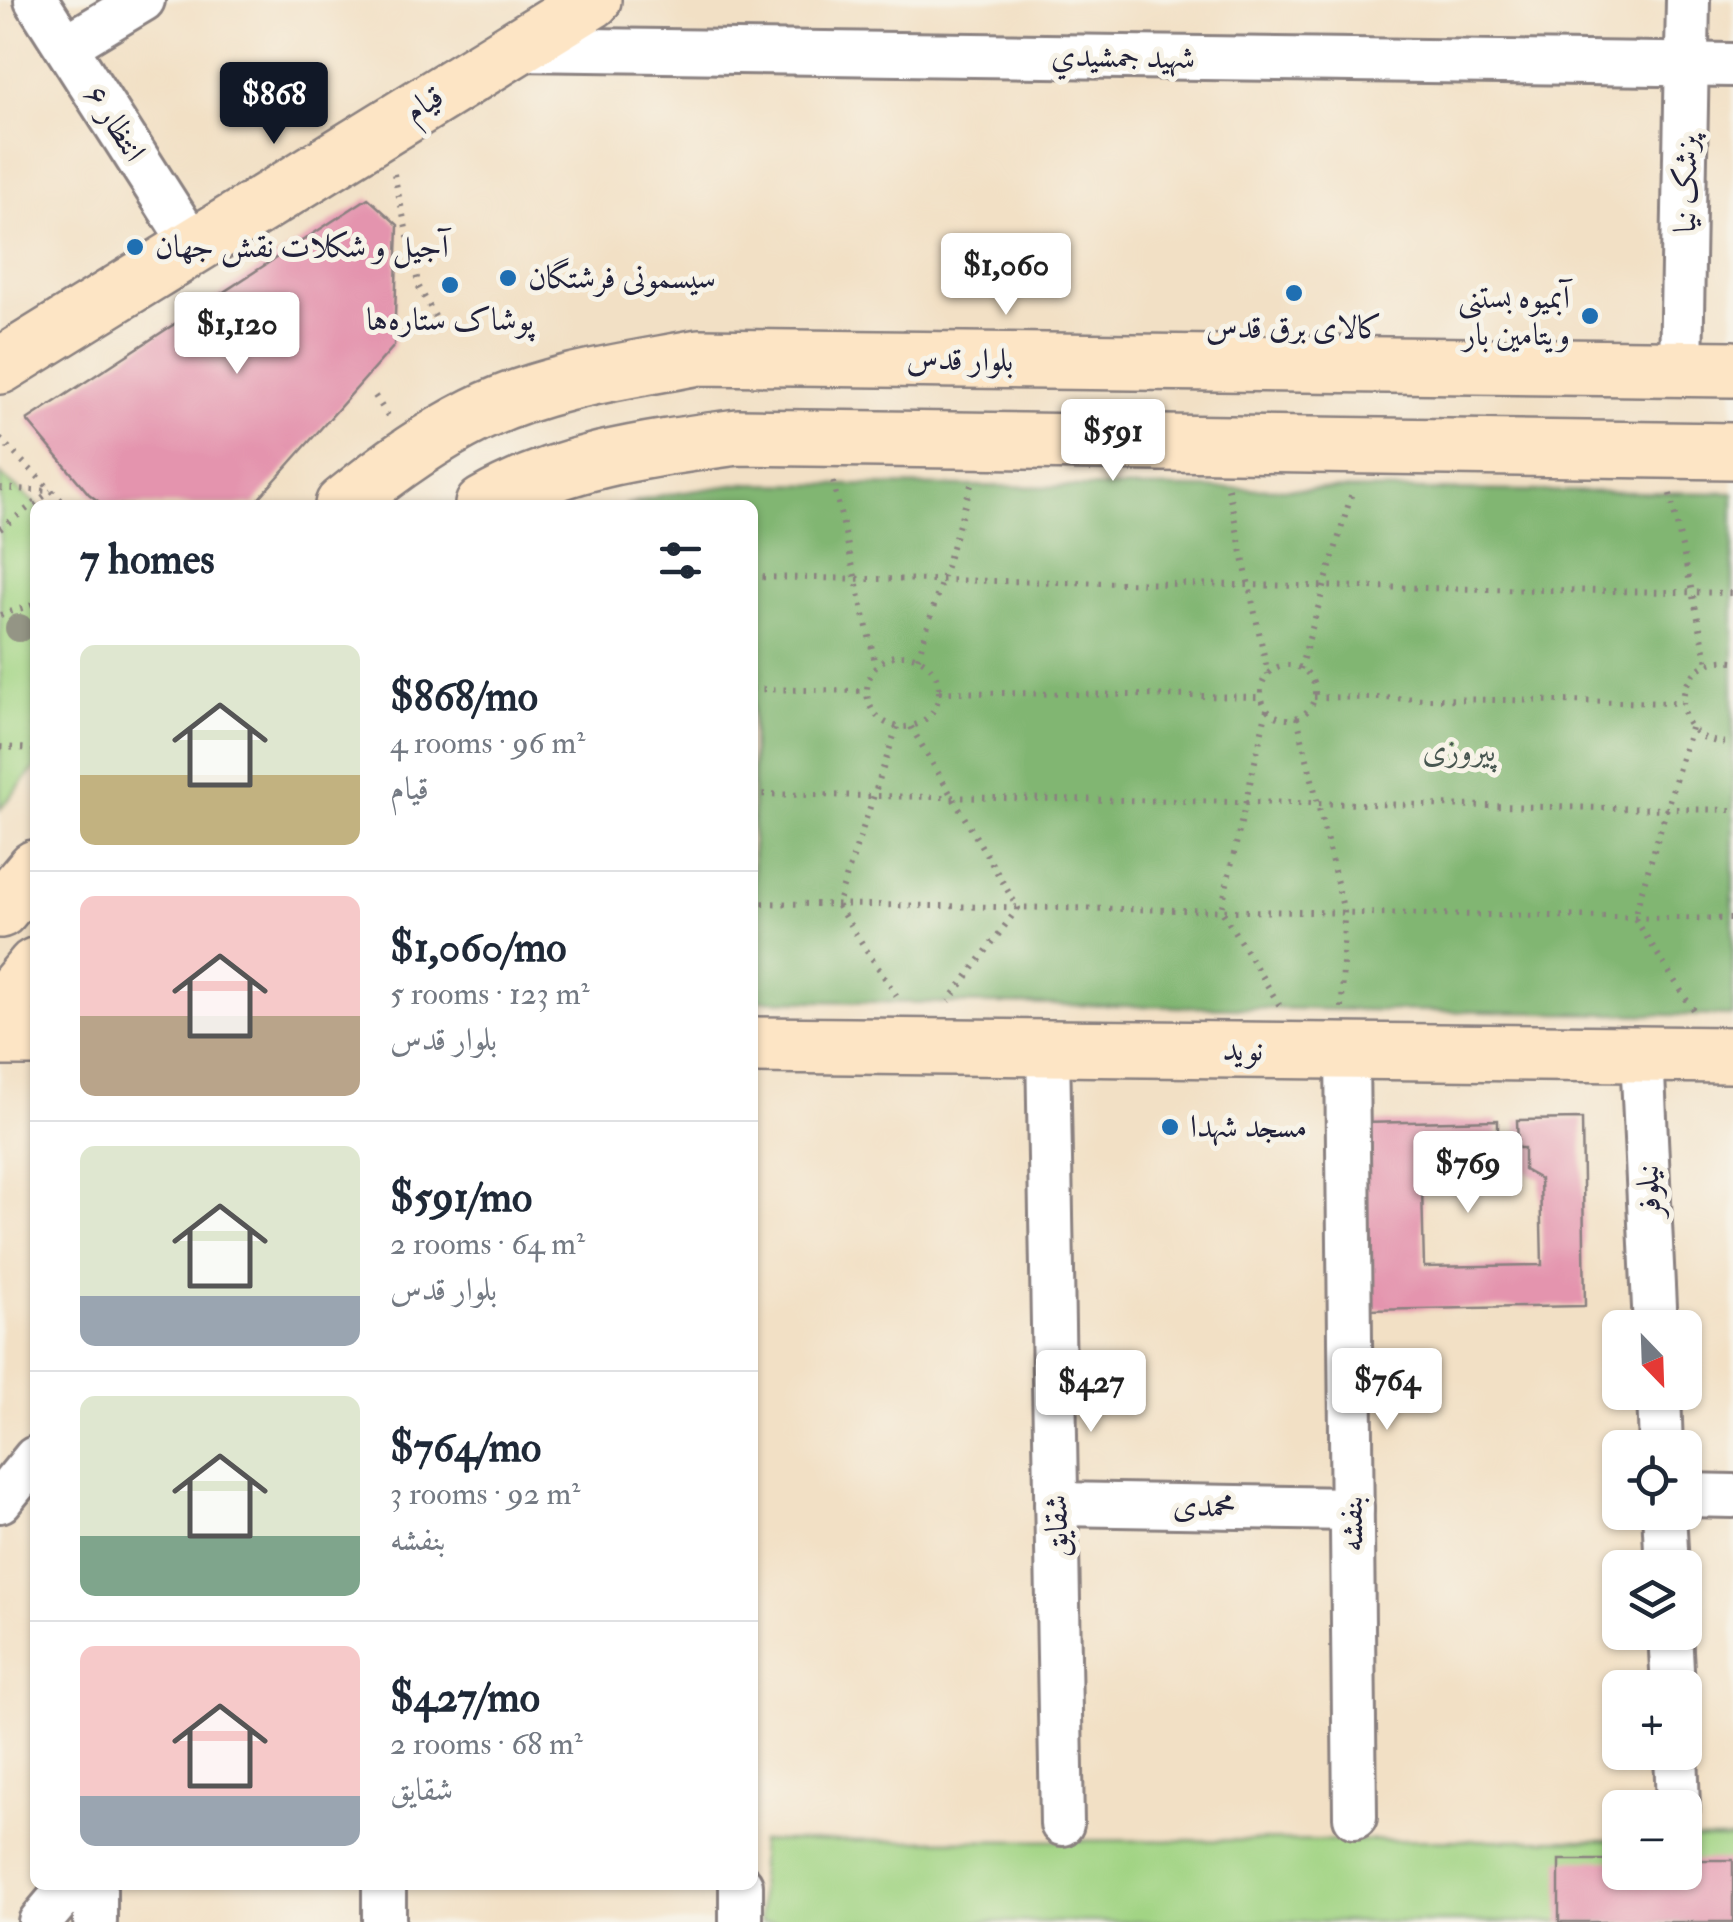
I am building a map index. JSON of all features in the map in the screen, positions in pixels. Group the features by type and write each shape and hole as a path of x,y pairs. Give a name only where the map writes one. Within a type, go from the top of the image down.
{"main road":[{"name":"قیام","path":"0,366 593,0"},
{"name":"بلوار قدس","path":"349,500 394,463 478,414 574,380 699,357 1707,369"},
{"path":"492,500 513,488 617,454 738,436 1733,450"},
{"path":"0,910 30,874"},
{"path":"0,1008 30,972"},
{"path":"0,1038 30,1038"},
{"name":"نوید","path":"758,1045 1642,1054 1717,1038"}],"street":[{"name":"انتظار ۶","path":"36,0 194,246"},
{"path":"66,46 143,0"},
{"name":"پزشک نیا","path":"1688,0 1707,369"},
{"name":"شهيد جمشيدي","path":"514,49 1733,65"},
{"name":"شقایق","path":"1048,1048 1062,1824"},
{"name":"بنفشه","path":"1347,1051 1355,1817"},
{"name":"نیلوفر","path":"1642,1054 1655,1310"},
{"path":"0,1501 30,1464"},
{"path":"1702,1495 1733,1496"},
{"name":"محمدی","path":"1056,1504 1352,1509"},
{"path":"40,1922 66,1890"},
{"path":"95,1890 95,1922"},
{"path":"384,1890 384,1922"},
{"path":"741,1890 741,1922"}],"path":[{"path":"384,130 420,287 437,320"},
{"path":"0,439 61,500"},
{"path":"832,478 876,666 866,690 872,710 887,724 897,727 911,726 931,714 939,692 934,672 918,658 896,656 876,666"},
{"path":"918,658 973,480"},
{"path":"1226,482 1268,674"},
{"path":"1300,669 1355,483"},
{"path":"1668,486 1708,663"},
{"path":"0,488 51,491"},
{"path":"39,500 51,491"},
{"path":"0,530 30,507"},
{"path":"758,578 1733,593"},
{"path":"0,617 30,606"},
{"path":"1733,661 1708,663 1689,679 1682,703 1691,728 1710,741 1733,742"},
{"path":"1283,666 1300,669 1312,681 1311,706 1297,717 1281,718 1267,709 1261,688 1268,674 1283,666"},
{"path":"758,689 866,690"},
{"path":"939,692 1262,697"},
{"path":"1314,698 1682,703"},
{"path":"1267,709 1221,910 1286,1016"},
{"path":"1297,717 1344,912 1342,1017 1347,1051"},
{"path":"911,726 1018,908"},
{"path":"837,905 897,727"},
{"path":"1634,917 1691,728"},
{"path":"0,748 30,749"},
{"path":"758,794 1733,810"},
{"path":"758,903 1733,919"},
{"path":"837,905 906,1010"},
{"path":"942,1010 1018,908"},
{"path":"1634,917 1717,1038"}],"green space":[{"path":"0,474 31,500 30,774 0,809"},
{"name":"پیروزی","path":"740,484 1733,493 1733,1016 758,1000 758,500 643,500"},
{"path":"1702,1839 1733,1839 1733,1922 760,1922 760,1841 1602,1840 1602,1890 1702,1890"}],"building":[{"path":"368,198 398,225 394,346 257,500 97,500 27,420"},
{"path":"1582,1119 1585,1306 1365,1310 1362,1123 1498,1120 1498,1151 1472,1151 1472,1172 1454,1172 1454,1187 1422,1188 1424,1267 1542,1265 1540,1179 1524,1170 1524,1148 1518,1148 1517,1120"},
{"path":"1559,1860 1602,1860 1602,1890 1702,1890 1702,1860 1733,1860 1733,1922 1559,1922"}],"place":[{"name":"آجیل و شکلات نقش جهان","path":"135,247"},
{"name":"سیسمونی فرشتگان","path":"508,278"},
{"name":"پوشاک ستاره‌ها","path":"450,285"},
{"name":"کالای برق قدس","path":"1294,293"},
{"name":"آبمیوه بستنی ویتامین بار","path":"1590,316"},
{"name":"مسجد شهدا","path":"1170,1127"}]}
